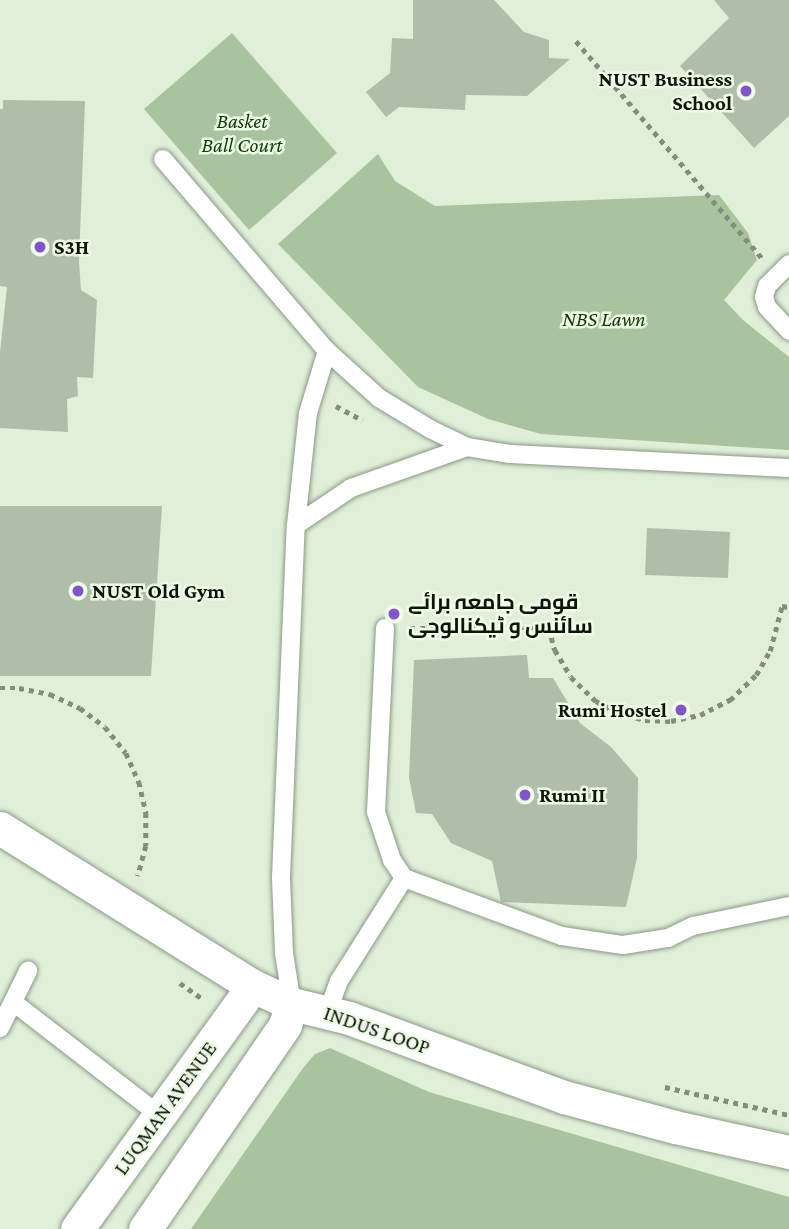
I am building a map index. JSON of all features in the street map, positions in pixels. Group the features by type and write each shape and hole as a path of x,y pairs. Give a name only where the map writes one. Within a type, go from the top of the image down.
{"street":[{"name":"INDUS LOOP","path":"0,828 253,986 292,1004 328,1012 564,1097 675,1127 789,1152"},
{"name":"LUQMAN AVENUE","path":"76,1229 253,986"},
{"path":"145,1229 285,1025 292,1004"}],"lane":[{"path":"163,159 327,351 379,398 430,429 467,447 510,454 789,468"},
{"path":"783,270 767,286 766,307 789,331"},
{"path":"292,1004 284,953 281,877 296,525 308,413 327,351"},
{"path":"296,525 351,488 467,447"},
{"path":"384,628 376,812 392,860 404,878 562,936 623,945 668,938 693,926 743,913 789,906"},
{"path":"328,1012 340,981 404,878"},
{"path":"0,1028 28,971"},
{"path":"13,1002 159,1115"}],"path":[{"path":"576,41 783,270"},
{"path":"384,628 549,628 555,650 571,677 596,701 617,712 645,720 671,721 699,715 730,700 756,675 770,650 782,606 789,607"},
{"path":"0,688 19,688 50,694 80,708 105,727 126,752 139,782 146,813 146,846 138,877"}],"green space":[{"name":"Basket Ball Court","path":"232,33 337,153 249,230 144,109"},
{"name":"NBS Lawn","path":"378,154 395,181 435,206 719,195 748,233 757,260 724,300 743,320 789,357 789,450 541,434 488,419 418,387 278,244"},
{"path":"330,1048 429,1092 789,1197 789,1229 191,1229 303,1068 315,1054"}],"building":[{"path":"413,0 494,0 524,32 549,40 549,58 570,59 527,96 466,95 465,110 399,107 386,117 366,92 390,73 392,38 413,39"},
{"name":"NUST Business School","path":"714,0 789,0 789,116 754,148 680,66 729,18"},
{"name":"S3H","path":"3,100 85,101 79,262 81,290 97,300 93,378 77,377 78,396 67,399 68,432 0,428 0,352 7,287 0,286 0,109 3,109"},
{"name":"NUST Old Gym","path":"0,506 162,506 151,676 0,676"},
{"path":"647,528 730,532 728,578 645,575"},
{"name":"Rumi II","path":"527,655 529,678 553,678 580,723 611,747 638,778 637,858 626,907 501,902 492,861 451,843 432,814 416,813 409,778 414,660"}],"place":[{"name":"NUST Business School","path":"746,91"},
{"name":"S3H","path":"40,247"},
{"name":"NUST Old Gym","path":"78,591"},
{"name":"قومی جامعہ برائے سائنس و ٹیکنالوجی","path":"394,614"},
{"name":"Rumi Hostel","path":"681,710"},
{"name":"Rumi II","path":"525,795"}]}
